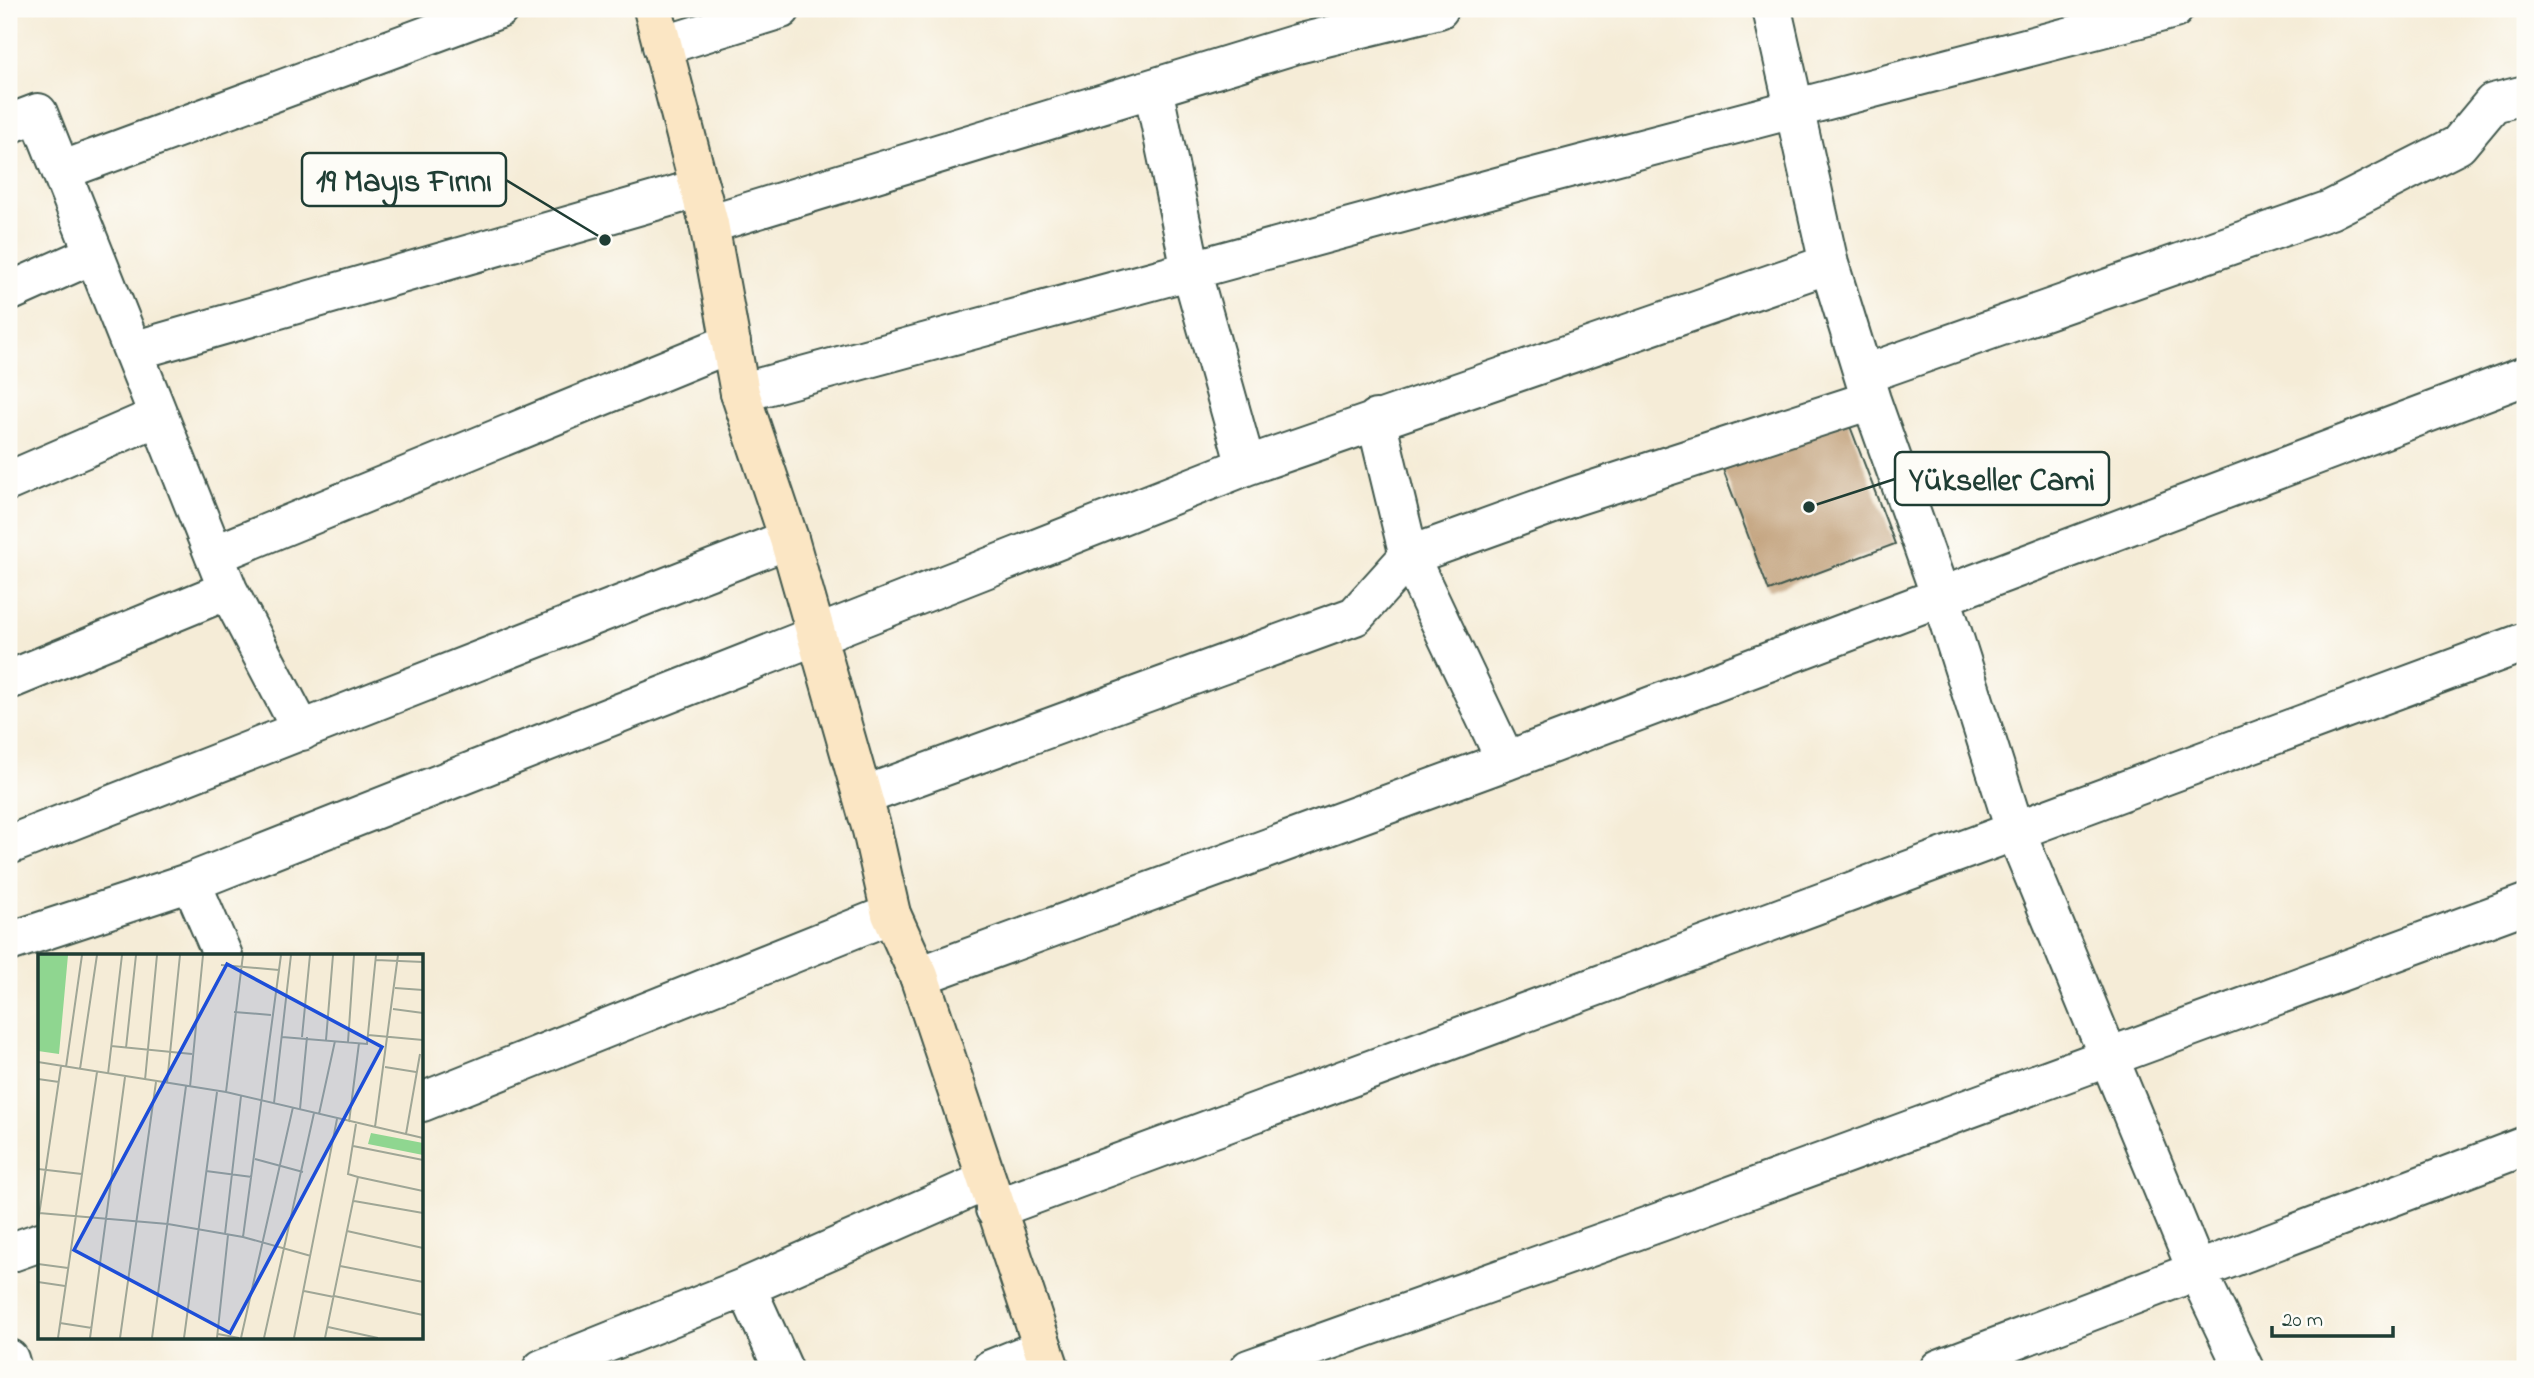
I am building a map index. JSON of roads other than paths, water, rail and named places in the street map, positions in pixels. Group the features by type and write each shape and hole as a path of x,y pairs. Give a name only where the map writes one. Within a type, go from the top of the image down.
{"main road":[{"path":"653,9 701,188 740,393 789,539 815,637 863,796 891,914 919,976 1046,1359"}],"street":[{"path":"61,171 499,9"},
{"path":"662,46 782,9"},
{"path":"709,224 1297,44 1439,9"},
{"path":"1772,9 1829,264 1868,387 1941,597 2015,830 2197,1271 2244,1369"},
{"path":"740,393 1191,270 2174,9"},
{"path":"1153,88 1191,270 1246,466"},
{"path":"863,796 1355,616 1409,556 1868,387 2330,210 2458,145 2493,103 2525,95"},
{"path":"9,124 38,113 228,590 302,731"},
{"path":"133,351 701,188"},
{"path":"9,292 94,254"},
{"path":"9,942 191,882 1246,466 1829,264"},
{"path":"214,555 731,343"},
{"path":"919,976 1506,761 2525,376"},
{"path":"9,481 159,416"},
{"path":"1376,419 1409,556 1506,761"},
{"path":"9,845 789,539"},
{"path":"9,680 228,590"},
{"path":"542,1369 746,1287 991,1195 2015,830 2525,642"},
{"path":"191,882 222,954"},
{"path":"1249,1369 2525,904"},
{"path":"424,1101 891,914"},
{"path":"1939,1369 2525,1146"},
{"path":"9,1253 38,1243"},
{"path":"746,1287 783,1369"},
{"path":"9,1359 12,1369"},
{"path":"991,1369 1046,1359"}],"place":[{"name":"19 Mayıs Fırını","path":"605,240"},
{"name":"Yükseller Cami","path":"1809,507"}]}
